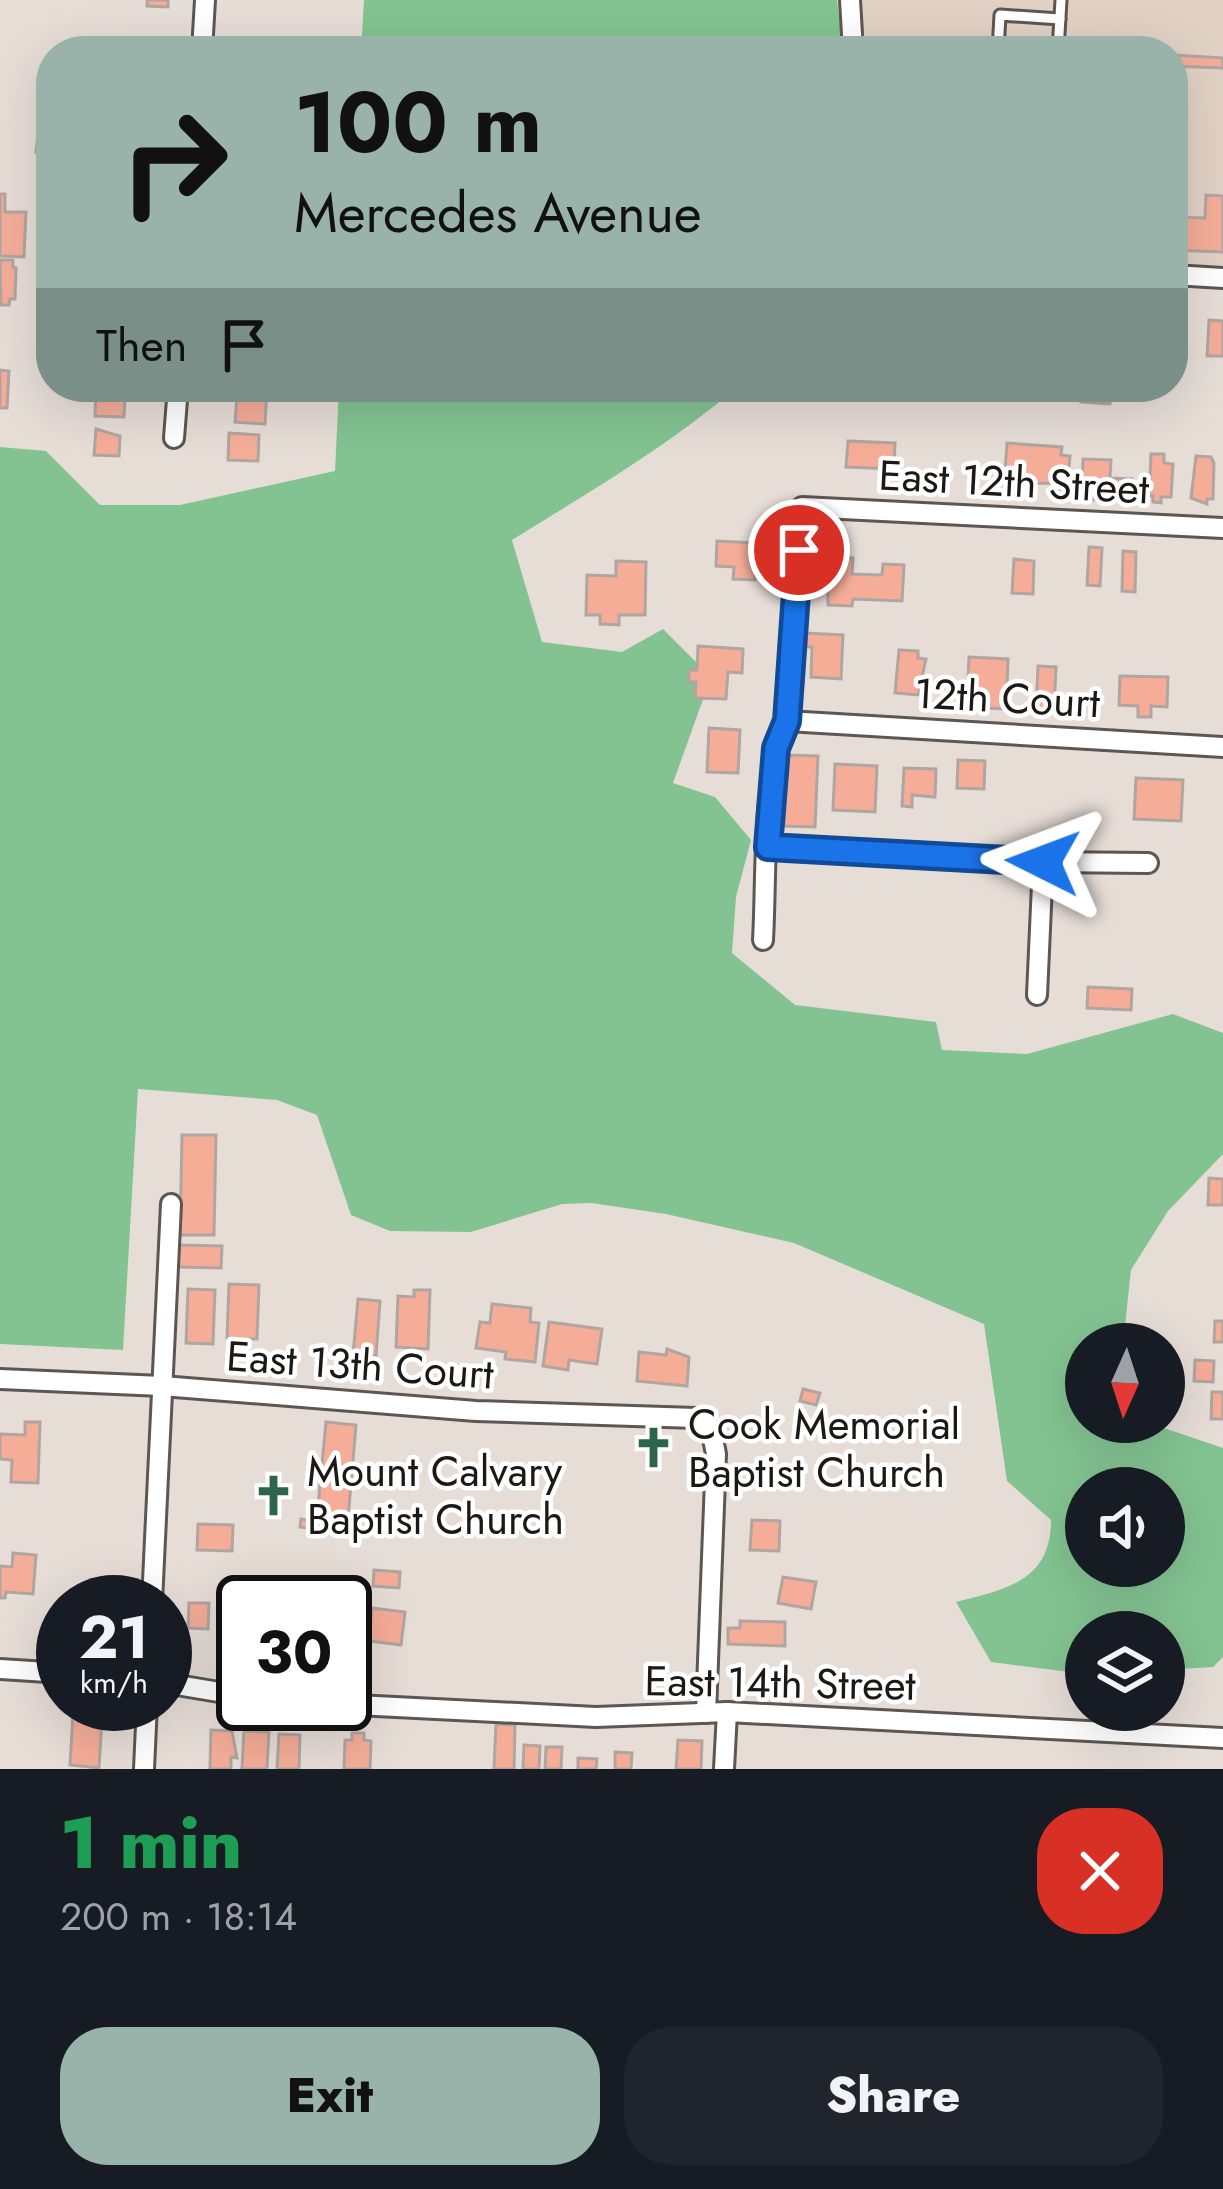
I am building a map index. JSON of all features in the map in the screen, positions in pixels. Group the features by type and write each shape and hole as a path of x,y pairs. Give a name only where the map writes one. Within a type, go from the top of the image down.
{"street":[{"path":"203,36 206,0"},
{"path":"850,0 852,36"},
{"path":"1188,276 1223,278"},
{"path":"174,438 177,402"},
{"name":"East 12th Street","path":"787,721 802,507 1223,528"},
{"path":"763,940 776,748 787,721"},
{"name":"12th Court","path":"787,721 1223,747"},
{"path":"768,847 1148,863"},
{"path":"1037,995 1043,862"},
{"path":"153,1575 171,1204"},
{"name":"East 13th Court","path":"0,1379 162,1386 476,1411 696,1418 711,1429 716,1454 706,1713"},
{"path":"0,1670 36,1672"},
{"name":"East 14th Street","path":"372,1706 596,1717 727,1712 1223,1738"},
{"path":"724,1769 727,1712"},
{"path":"144,1769 146,1731"}],"lane":[{"path":"1059,36 1061,0"},
{"path":"999,36 1000,15 1060,19"}],"shaded area":[{"path":"861,0 1223,0 1223,269 1188,267 1188,36 862,36"}],"green space":[{"path":"364,0 837,0 841,36 362,36"},
{"path":"338,402 719,402 656,449 512,540 542,642 622,652 663,629 711,677 673,783 715,797 751,840 736,897 732,953 795,1005 936,1022 942,1050 1027,1054 1173,1014 1223,1033 1223,1154 1168,1211 1131,1270 1125,1323 1065,1323 1065,1443 1185,1443 1185,1435 1223,1448 1223,1657 1213,1667 1185,1669 1185,1611 1065,1611 1065,1671 991,1662 956,1602 1008,1587 1034,1570 1049,1541 1051,1520 1007,1481 984,1324 794,1243 666,1214 591,1203 562,1204 471,1232 390,1231 351,1215 317,1115 277,1100 138,1089 123,1350 0,1344 0,447 46,451 100,505 180,505 335,471"}],"building":[{"path":"147,0 168,0 168,7 147,6"},
{"path":"1188,56 1223,58 1223,68 1188,67"},
{"path":"0,194 5,194 5,212 26,212 24,257 0,256"},
{"path":"1206,195 1223,196 1223,252 1188,251 1188,217 1205,218"},
{"path":"0,260 13,260 16,268 15,299 9,305 1,305"},
{"path":"1209,320 1223,321 1223,356 1207,356"},
{"path":"0,370 9,371 7,408 0,408"},
{"path":"95,402 125,402 124,417 95,416"},
{"path":"236,402 266,402 265,424 235,422"},
{"path":"96,429 120,436 119,456 94,455"},
{"path":"229,433 259,435 258,461 228,460"},
{"path":"848,441 895,443 894,469 846,467"},
{"path":"1007,443 1062,447 1061,455 1070,456 1067,492 1058,491 1059,483 1004,484"},
{"path":"1151,454 1164,454 1164,463 1173,464 1171,497 1161,497 1161,503 1149,496"},
{"path":"1196,456 1211,457 1214,463 1213,499 1207,499 1207,504 1191,498"},
{"path":"1083,459 1111,460 1110,478 1132,479 1131,497 1082,499"},
{"path":"717,541 756,543 755,580 733,579 734,567 716,566"},
{"path":"1089,547 1102,548 1100,586 1087,585"},
{"path":"1123,551 1136,552 1135,592 1122,591"},
{"path":"827,557 853,558 852,574 882,575 883,564 904,565 902,601 853,599 852,606 828,605"},
{"path":"1014,559 1034,561 1033,594 1012,593"},
{"path":"616,561 646,562 645,615 619,615 619,625 600,624 600,615 586,615 587,575 616,576"},
{"path":"804,633 843,635 841,679 811,677 812,647 804,647"},
{"path":"698,646 743,649 742,673 728,672 726,699 695,698 696,682 689,682 689,670 697,670"},
{"path":"899,650 918,651 918,658 926,659 918,695 895,693"},
{"path":"969,657 1008,659 1006,709 967,701"},
{"path":"1038,666 1056,667 1054,711 1036,711"},
{"path":"1120,676 1168,677 1167,707 1151,706 1151,717 1138,717 1138,706 1119,705"},
{"path":"709,728 740,730 738,773 707,772"},
{"path":"787,755 818,756 815,827 784,826"},
{"path":"958,760 985,761 984,789 957,788"},
{"path":"835,764 877,766 875,812 833,810"},
{"path":"904,768 936,769 935,797 912,795 912,807 902,806"},
{"path":"1136,778 1183,780 1181,821 1134,819"},
{"path":"1088,987 1132,989 1131,1010 1087,1008"},
{"path":"182,1135 216,1135 214,1235 180,1235"},
{"path":"1209,1178 1223,1179 1223,1205 1208,1205"},
{"path":"178,1245 222,1246 221,1268 177,1267"},
{"path":"229,1284 259,1285 257,1339 227,1338"},
{"path":"188,1289 215,1290 213,1344 186,1343"},
{"path":"414,1290 430,1290 428,1349 396,1347 398,1296 414,1297"},
{"path":"358,1299 380,1301 376,1356 353,1355"},
{"path":"492,1304 531,1308 530,1322 539,1323 535,1362 505,1359 506,1352 476,1348 480,1322 490,1323"},
{"path":"1215,1321 1223,1321 1223,1342 1214,1342"},
{"path":"549,1322 602,1329 597,1364 569,1360 568,1370 543,1366"},
{"path":"667,1349 689,1357 687,1386 637,1381 639,1352 666,1355"},
{"path":"1195,1360 1214,1361 1213,1382 1194,1381"},
{"path":"803,1389 820,1393 816,1405 800,1401"},
{"path":"1212,1392 1223,1392 1223,1419 1211,1419"},
{"path":"25,1422 40,1422 38,1483 11,1482 12,1460 0,1459 0,1434 25,1435"},
{"path":"326,1422 356,1425 348,1519 317,1516"},
{"path":"301,1519 316,1521 315,1529 300,1527"},
{"path":"752,1520 780,1521 779,1551 750,1550"},
{"path":"198,1524 233,1525 232,1551 197,1550"},
{"path":"13,1553 36,1555 33,1594 6,1592 0,1598 0,1566 12,1567"},
{"path":"374,1570 400,1572 399,1588 373,1586"},
{"path":"783,1577 816,1582 811,1609 778,1603"},
{"path":"192,1603 209,1603 208,1629 192,1628"},
{"path":"372,1608 405,1612 401,1645 372,1641"},
{"path":"740,1621 785,1622 785,1646 728,1644 728,1628 740,1628"},
{"path":"496,1724 515,1725 514,1769 494,1769"},
{"path":"211,1730 232,1731 237,1758 231,1757 231,1769 210,1769"},
{"path":"72,1731 101,1731 99,1768 70,1765"},
{"path":"244,1731 269,1732 267,1769 242,1769"},
{"path":"352,1733 364,1733 364,1740 371,1741 370,1769 344,1769 345,1740 352,1740"},
{"path":"279,1734 300,1735 299,1769 277,1769"},
{"path":"678,1740 702,1741 701,1769 676,1769"},
{"path":"524,1745 540,1746 539,1769 523,1769"},
{"path":"546,1747 562,1747 561,1769 545,1769"},
{"path":"615,1752 632,1753 631,1769 615,1769"},
{"path":"578,1758 597,1759 596,1769 578,1769"}],"place":[{"name":"Cook Memorial Baptist Church","path":"654,1448"},
{"name":"Mount Calvary Baptist Church","path":"273,1495"}],"route":[{"path":"799,550 787,721 776,748 768,847 1043,862"}]}
